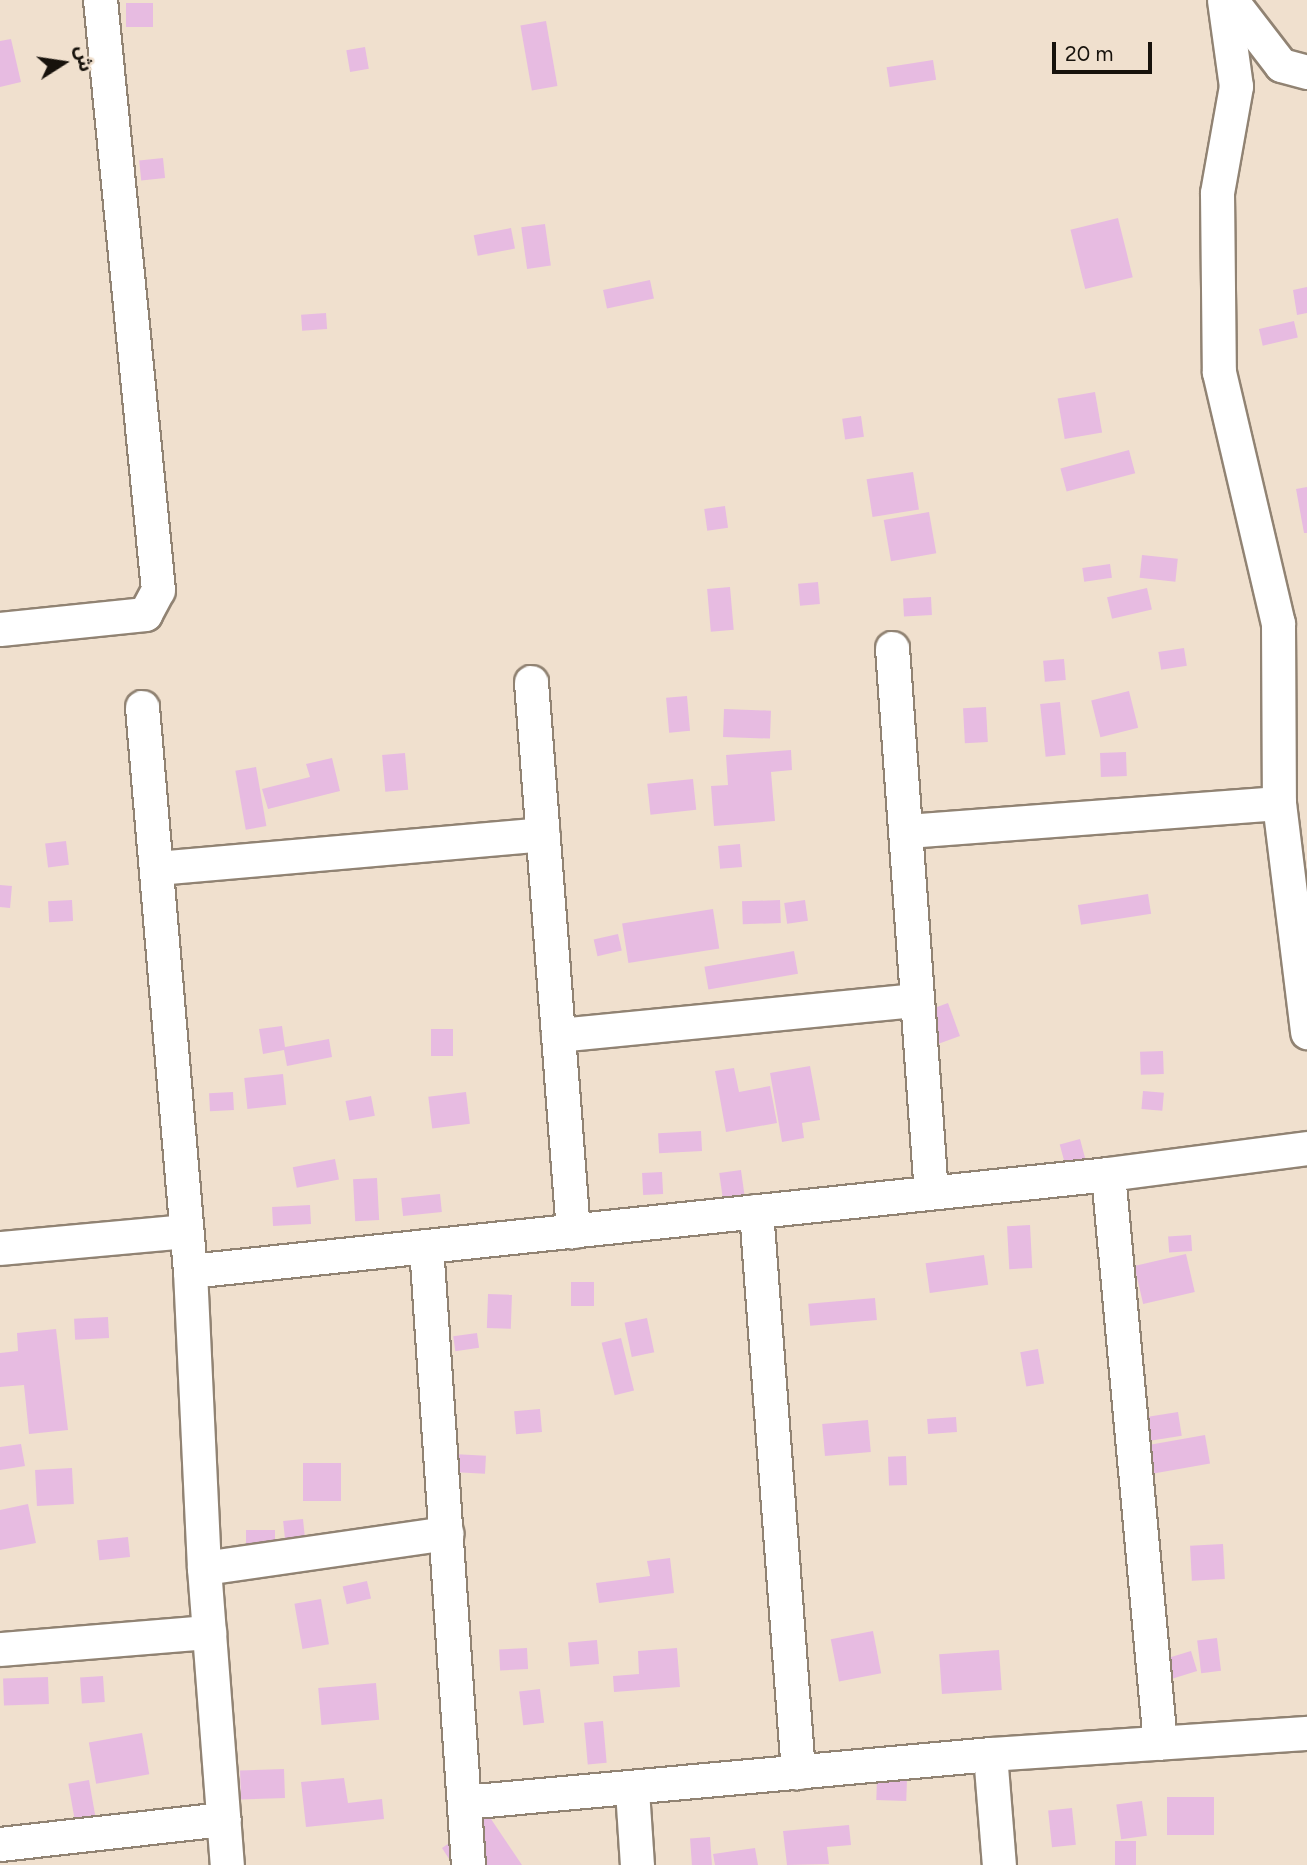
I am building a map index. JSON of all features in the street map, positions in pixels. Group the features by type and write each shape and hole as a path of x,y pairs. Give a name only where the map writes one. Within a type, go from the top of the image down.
{"street":[{"path":"0,629 145,614 158,590 100,0"},
{"path":"1224,0 1236,86 1217,193 1219,372 1293,619 1279,803 1307,1032"},
{"path":"1231,0 1281,65 1307,72"},
{"path":"892,648 907,831 915,1000 931,1193"},
{"path":"531,682 573,1231"},
{"path":"142,707 190,1271 204,1568 227,1865"},
{"path":"907,831 1279,803"},
{"path":"156,868 543,834"},
{"path":"558,1035 915,1000"},
{"path":"190,1271 1108,1174 1307,1148"},
{"path":"1108,1174 1160,1743"},
{"path":"756,1212 798,1772"},
{"path":"0,1248 186,1230"},
{"path":"426,1246 468,1865"},
{"path":"204,1568 446,1533"},
{"path":"0,1649 209,1632"},
{"path":"464,1802 632,1790 990,1754 1307,1733"},
{"path":"990,1754 999,1865"},
{"path":"632,1790 637,1865"},
{"path":"5,1851 224,1819"}],"building":[{"path":"126,3 153,3 153,27 126,27"},
{"path":"546,21 557,86 532,91 520,26"},
{"path":"11,39 21,82 0,87 0,41"},
{"path":"365,47 369,69 350,72 346,50"},
{"path":"933,60 936,80 890,87 887,67"},
{"path":"163,158 165,178 141,180 139,161"},
{"path":"1118,218 1133,277 1085,289 1070,230"},
{"path":"545,224 551,266 527,269 521,227"},
{"path":"511,228 515,249 478,256 474,235"},
{"path":"650,280 654,299 607,309 603,290"},
{"path":"1307,287 1307,313 1297,315 1293,290"},
{"path":"326,313 327,329 302,331 301,315"},
{"path":"1294,321 1298,338 1263,346 1259,329"},
{"path":"1095,392 1102,432 1065,439 1058,399"},
{"path":"861,416 864,437 845,439 842,419"},
{"path":"1129,450 1135,473 1067,492 1060,468"},
{"path":"913,472 919,510 873,517 867,479"},
{"path":"1307,487 1307,533 1304,533 1296,489"},
{"path":"725,506 728,528 707,531 704,509"},
{"path":"929,512 936,553 891,561 884,520"},
{"path":"1142,555 1178,559 1175,582 1140,578"},
{"path":"1110,564 1112,578 1084,582 1082,568"},
{"path":"818,582 820,604 800,606 798,584"},
{"path":"730,587 734,630 711,632 707,589"},
{"path":"1147,588 1152,609 1112,619 1107,597"},
{"path":"931,597 932,615 904,616 903,598"},
{"path":"1184,648 1187,666 1161,670 1158,652"},
{"path":"1064,659 1066,680 1045,682 1043,661"},
{"path":"1129,691 1138,728 1100,737 1091,700"},
{"path":"687,696 690,731 669,733 666,698"},
{"path":"1060,702 1066,755 1046,757 1040,704"},
{"path":"986,707 988,742 965,743 963,708"},
{"path":"724,709 771,711 770,739 723,737"},
{"path":"791,750 792,770 771,772 775,821 714,826 711,786 728,785 726,755"},
{"path":"1126,752 1127,776 1101,777 1100,753"},
{"path":"405,753 408,790 385,792 382,755"},
{"path":"332,758 340,791 268,809 262,789 310,777 306,764"},
{"path":"256,767 266,826 246,830 235,771"},
{"path":"693,779 696,810 650,815 647,784"},
{"path":"66,841 69,865 48,867 45,844"},
{"path":"740,844 742,867 720,869 718,846"},
{"path":"0,885 12,886 10,908 0,907"},
{"path":"1148,894 1151,914 1081,925 1078,905"},
{"path":"72,900 73,921 49,922 48,901"},
{"path":"780,900 781,923 743,924 742,901"},
{"path":"805,900 808,921 787,924 784,903"},
{"path":"713,909 719,949 628,963 622,923"},
{"path":"618,934 622,951 597,956 594,940"},
{"path":"794,951 798,974 708,989 704,967"},
{"path":"948,1003 960,1036 932,1046 920,1013"},
{"path":"282,1026 285,1047 329,1039 332,1057 287,1066 284,1050 263,1054 259,1029"},
{"path":"431,1029 453,1029 453,1056 431,1056"},
{"path":"1163,1051 1164,1074 1141,1075 1140,1052"},
{"path":"810,1066 820,1120 802,1123 804,1138 782,1142 770,1073"},
{"path":"734,1068 739,1092 770,1086 777,1123 726,1132 715,1071"},
{"path":"283,1074 286,1105 247,1109 244,1078"},
{"path":"1143,1091 1164,1093 1162,1111 1141,1109"},
{"path":"233,1092 234,1110 210,1111 209,1093"},
{"path":"466,1092 470,1124 432,1128 428,1097"},
{"path":"371,1096 375,1116 349,1121 345,1101"},
{"path":"701,1131 702,1151 659,1153 658,1133"},
{"path":"1080,1139 1086,1162 1066,1168 1060,1144"},
{"path":"335,1159 339,1180 297,1188 293,1167"},
{"path":"741,1170 746,1204 724,1207 719,1173"},
{"path":"662,1172 663,1194 643,1195 642,1173"},
{"path":"377,1178 379,1220 355,1221 353,1179"},
{"path":"440,1194 442,1212 403,1216 401,1198"},
{"path":"310,1205 311,1224 273,1226 272,1207"},
{"path":"1030,1225 1032,1268 1009,1269 1007,1226"},
{"path":"1191,1235 1192,1251 1169,1253 1168,1237"},
{"path":"1186,1254 1195,1292 1143,1304 1134,1266"},
{"path":"984,1255 988,1285 930,1293 926,1263"},
{"path":"571,1282 594,1282 594,1306 571,1306"},
{"path":"488,1294 512,1295 511,1329 487,1328"},
{"path":"875,1298 877,1320 810,1326 808,1304"},
{"path":"108,1317 109,1338 75,1340 74,1319"},
{"path":"647,1318 654,1352 632,1357 625,1323"},
{"path":"56,1329 68,1430 29,1434 24,1385 0,1387 0,1353 18,1351 17,1333"},
{"path":"477,1333 479,1348 455,1351 453,1336"},
{"path":"621,1338 634,1390 615,1395 602,1343"},
{"path":"1038,1349 1044,1383 1026,1387 1020,1352"},
{"path":"540,1409 542,1432 516,1434 514,1411"},
{"path":"1178,1412 1182,1436 1139,1442 1136,1419"},
{"path":"956,1417 957,1432 928,1434 927,1419"},
{"path":"868,1420 871,1452 825,1456 822,1424"},
{"path":"1205,1435 1210,1464 1148,1474 1143,1446"},
{"path":"21,1444 25,1466 0,1470 0,1447"},
{"path":"453,1454 486,1456 485,1474 452,1472"},
{"path":"906,1456 907,1485 889,1486 888,1457"},
{"path":"303,1463 341,1463 341,1501 303,1501"},
{"path":"72,1468 74,1504 37,1506 35,1470"},
{"path":"28,1504 36,1543 0,1550 0,1510"},
{"path":"303,1519 305,1539 285,1541 283,1521"},
{"path":"246,1530 275,1530 275,1549 246,1549"},
{"path":"128,1537 130,1557 99,1560 97,1540"},
{"path":"1223,1544 1225,1579 1192,1581 1190,1546"},
{"path":"670,1558 674,1593 599,1603 596,1583 650,1576 647,1561"},
{"path":"367,1581 371,1599 347,1604 343,1587"},
{"path":"321,1599 329,1644 302,1649 294,1604"},
{"path":"873,1631 881,1673 839,1681 831,1639"},
{"path":"1217,1638 1221,1671 1201,1673 1197,1640"},
{"path":"597,1640 599,1664 570,1666 568,1643"},
{"path":"527,1648 528,1669 500,1670 499,1649"},
{"path":"677,1648 680,1687 614,1692 613,1676 639,1674 638,1651"},
{"path":"999,1650 1002,1690 942,1694 939,1654"},
{"path":"1191,1651 1197,1671 1162,1682 1156,1662"},
{"path":"103,1676 105,1702 82,1704 80,1678"},
{"path":"48,1677 49,1704 4,1706 3,1679"},
{"path":"376,1683 379,1720 321,1725 318,1688"},
{"path":"540,1689 544,1723 523,1725 519,1692"},
{"path":"603,1721 607,1763 588,1764 584,1723"},
{"path":"142,1733 149,1774 96,1784 89,1742"},
{"path":"284,1769 285,1798 241,1800 240,1771"},
{"path":"344,1778 348,1803 382,1799 384,1819 306,1827 301,1782"},
{"path":"877,1779 907,1780 906,1801 876,1800"},
{"path":"89,1780 96,1818 75,1822 68,1784"},
{"path":"1167,1797 1214,1797 1214,1835 1167,1835"},
{"path":"1142,1801 1147,1836 1121,1839 1116,1805"},
{"path":"1072,1808 1076,1845 1052,1847 1048,1811"},
{"path":"489,1816 522,1865 453,1865 442,1848"},
{"path":"849,1825 851,1845 827,1847 829,1864 787,1865 783,1831"},
{"path":"710,1837 712,1865 692,1865 690,1838"},
{"path":"1115,1841 1136,1841 1136,1865 1115,1865"},
{"path":"755,1848 758,1865 715,1865 713,1854"}]}
